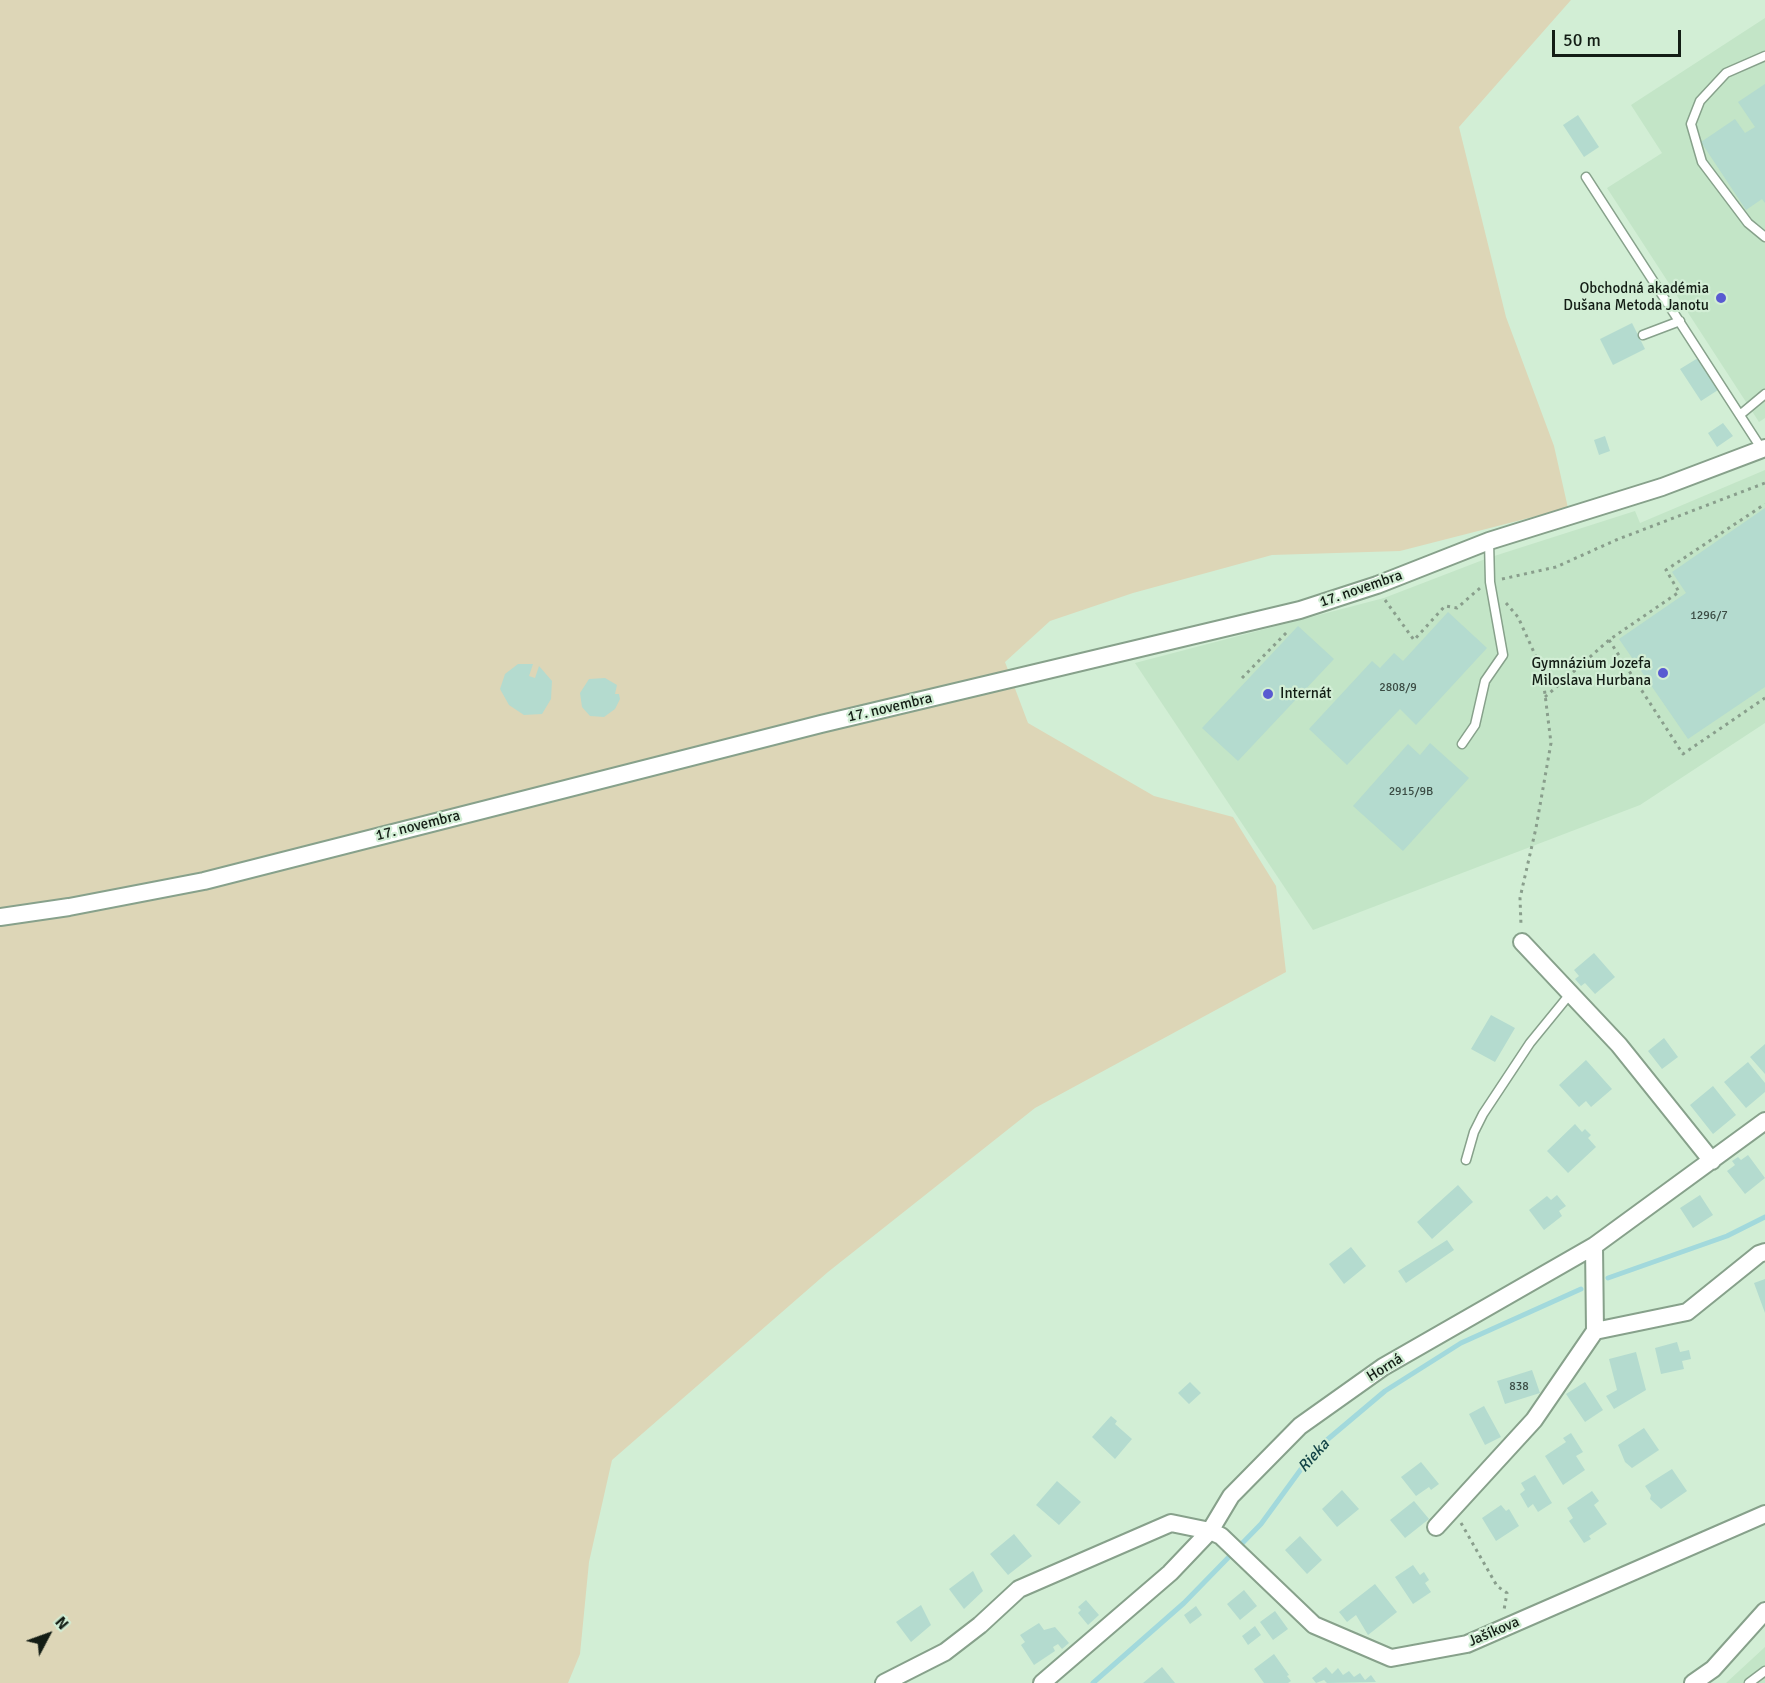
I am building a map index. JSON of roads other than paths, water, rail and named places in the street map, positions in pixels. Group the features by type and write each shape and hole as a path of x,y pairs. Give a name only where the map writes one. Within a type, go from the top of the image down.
{"street":[{"name":"17. novembra","path":"0,917 69,907 204,881 821,724 1300,610 1377,585 1489,541 1662,487 1764,451"},
{"path":"1521,942 1619,1045 1712,1161"},
{"name":"Horná","path":"1042,1683 1216,1533 1231,1496 1299,1426 1383,1367 1594,1246 1765,1121"},
{"path":"1436,1527 1534,1420 1595,1331 1594,1246"},
{"path":"1595,1331 1687,1312 1759,1254 1765,1252"},
{"name":"Jašíkova","path":"1216,1533 1314,1624 1391,1658 1467,1644 1765,1514"},
{"path":"884,1683 945,1652 980,1625 1019,1589 1062,1568 1171,1523 1216,1533"},
{"path":"1693,1683 1713,1669 1765,1611"}],"lane":[{"path":"1765,56 1726,73 1700,100 1690,124 1702,162 1748,223 1765,237"},
{"path":"1586,177 1764,451"},
{"path":"1644,335 1680,321"},
{"path":"1741,414 1765,394"},
{"path":"1462,744 1475,725 1485,681 1503,655 1490,582 1489,541"},
{"path":"1466,1160 1482,1114 1530,1043 1570,994"},
{"path":"1749,1683 1765,1671"}],"waterway":[{"name":"Rieka","path":"1608,1278 1727,1236 1765,1217"},
{"name":"Rieka","path":"1093,1683 1184,1603 1261,1524 1315,1450 1385,1391 1461,1343 1581,1289"}],"place":[{"name":"Obchodná akadémia Dušana Metoda Janotu","path":"1721,298"},
{"name":"Gymnázium Jozefa Miloslava Hurbana","path":"1663,673"},
{"name":"Internát","path":"1268,694"}]}
